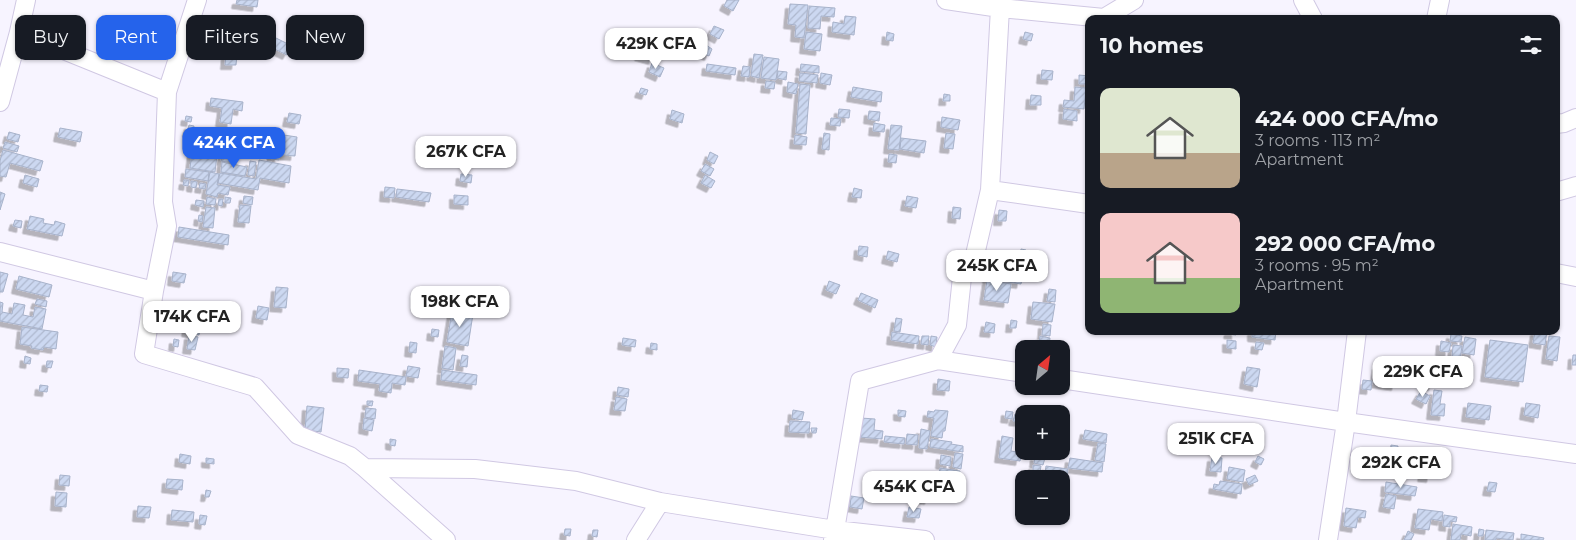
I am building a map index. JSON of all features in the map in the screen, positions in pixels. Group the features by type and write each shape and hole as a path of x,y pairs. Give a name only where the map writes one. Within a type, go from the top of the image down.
{"street":[{"path":"23,15 26,0"},
{"path":"197,0 167,92 163,202 167,226 144,354 255,387 298,435 350,456 446,540"},
{"path":"946,0 1000,8 1085,16"},
{"path":"1109,15 1134,0"},
{"path":"1303,0 1311,15"},
{"path":"1437,15 1440,0"},
{"path":"938,360 957,325 962,277 974,259 990,190 1000,8"},
{"path":"0,102 15,47"},
{"path":"86,59 167,92"},
{"path":"1560,124 1576,118"},
{"path":"1560,191 1576,186"},
{"path":"990,190 1085,203"},
{"path":"0,252 154,291"},
{"path":"1560,274 1576,277"},
{"path":"1328,540 1346,422 1357,335"},
{"path":"834,535 860,381 938,360 1015,372"},
{"path":"1070,380 1576,454"},
{"path":"365,468 475,469 576,481 660,502 834,535 925,540"},
{"path":"636,540 660,502"}],"building":[{"path":"237,0 258,0 257,7 236,4"},
{"path":"727,0 739,0 733,11 724,6"},
{"path":"790,4 808,5 804,38 795,37 796,25 788,24"},
{"path":"809,6 835,8 834,17 821,16 820,29 808,28"},
{"path":"845,16 856,17 854,35 832,32 833,22 844,24"},
{"path":"714,26 724,30 719,39 710,34"},
{"path":"806,32 822,34 820,51 804,49"},
{"path":"887,32 894,34 893,41 886,40"},
{"path":"1025,32 1033,34 1031,41 1023,39"},
{"path":"276,38 286,43 286,55 276,50"},
{"path":"706,45 712,49 709,56 702,53"},
{"path":"640,50 654,53 653,60 639,56"},
{"path":"754,54 763,55 759,78 751,76"},
{"path":"764,57 779,59 776,80 761,78"},
{"path":"225,60 236,60 236,65 225,65"},
{"path":"652,63 664,68 660,77 649,72"},
{"path":"707,64 736,68 735,75 706,71"},
{"path":"801,64 819,66 819,73 800,71"},
{"path":"743,66 750,67 749,77 741,76"},
{"path":"1042,70 1053,71 1052,80 1041,79"},
{"path":"778,71 787,72 786,80 777,78"},
{"path":"800,73 818,75 817,83 799,81"},
{"path":"821,73 832,75 830,85 820,83"},
{"path":"1079,75 1085,76 1085,84 1079,84"},
{"path":"766,81 775,82 774,89 765,88"},
{"path":"788,82 798,84 796,94 787,92"},
{"path":"800,84 810,85 806,134 796,133"},
{"path":"853,87 882,92 881,102 851,97"},
{"path":"1075,87 1085,88 1084,109 1063,107 1064,100 1074,101"},
{"path":"641,88 648,90 646,95 639,93"},
{"path":"944,94 950,95 950,101 943,101"},
{"path":"1031,95 1041,96 1041,105 1030,105"},
{"path":"211,98 243,102 242,111 233,109 231,124 220,122 222,108 210,106"},
{"path":"839,109 850,110 849,118 838,117"},
{"path":"1064,109 1077,111 1077,121 1063,119"},
{"path":"672,110 684,114 682,123 670,119"},
{"path":"869,111 880,112 879,121 868,119"},
{"path":"289,113 301,115 299,124 287,122"},
{"path":"186,116 192,117 191,122 185,121"},
{"path":"942,117 960,120 958,130 941,127"},
{"path":"831,118 841,119 840,126 830,125"},
{"path":"874,123 885,125 884,132 873,131"},
{"path":"189,125 194,126 193,133 187,132"},
{"path":"891,125 902,126 899,150 888,149"},
{"path":"60,128 82,132 80,142 58,137"},
{"path":"227,130 245,133 244,142 232,140 231,148 224,146"},
{"path":"9,132 20,135 18,142 7,139"},
{"path":"204,132 211,133 210,140 203,138"},
{"path":"824,133 830,134 829,150 822,149"},
{"path":"946,133 955,134 953,149 944,148"},
{"path":"284,135 297,137 295,156 282,155"},
{"path":"795,135 807,137 806,145 794,144"},
{"path":"901,138 926,141 924,153 900,149"},
{"path":"5,142 19,146 17,152 3,148"},
{"path":"3,150 43,161 40,171 10,163 6,177 0,176 0,161"},
{"path":"192,151 217,155 215,172 190,168"},
{"path":"272,152 279,153 279,160 271,159"},
{"path":"710,152 718,156 714,164 707,160"},
{"path":"223,154 234,156 233,163 221,161"},
{"path":"889,154 897,155 896,163 888,162"},
{"path":"259,160 291,166 289,183 260,178 258,190 218,183 220,173 256,179"},
{"path":"250,161 256,162 254,176 248,175"},
{"path":"222,162 247,167 245,176 221,172"},
{"path":"705,164 714,169 710,176 701,171"},
{"path":"186,169 209,172 208,181 185,177"},
{"path":"210,172 219,174 217,185 230,187 228,195 218,193 217,197 206,194"},
{"path":"461,174 472,175 471,183 460,181"},
{"path":"25,175 39,179 37,187 23,183"},
{"path":"705,175 715,181 711,188 701,183"},
{"path":"184,180 189,180 188,186 183,185"},
{"path":"191,181 197,182 196,188 191,187"},
{"path":"200,183 206,184 205,189 199,188"},
{"path":"385,187 395,188 394,198 384,197"},
{"path":"854,188 862,190 861,198 852,197"},
{"path":"397,189 431,193 429,202 396,197"},
{"path":"0,192 5,194 0,210"},
{"path":"454,195 468,196 468,205 454,204"},
{"path":"244,196 253,197 252,205 243,203"},
{"path":"907,196 918,198 916,208 905,206"},
{"path":"207,197 216,199 215,205 206,204"},
{"path":"225,197 231,198 230,203 225,203"},
{"path":"219,199 223,199 222,206 218,205"},
{"path":"196,200 204,201 203,207 195,205"},
{"path":"240,205 251,206 249,223 238,222"},
{"path":"206,207 215,208 213,228 203,227"},
{"path":"953,207 961,208 960,219 952,218"},
{"path":"999,210 1007,211 1006,221 998,221"},
{"path":"199,215 203,216 202,222 198,221"},
{"path":"30,216 44,219 43,223 54,225 55,221 65,224 62,236 27,229"},
{"path":"15,220 22,221 21,228 13,226"},
{"path":"179,227 229,235 228,245 178,237"},
{"path":"859,246 868,247 867,257 858,255"},
{"path":"1021,249 1026,250 1026,257 1020,256"},
{"path":"888,251 899,254 897,262 886,259"},
{"path":"989,261 1024,266 1021,284 987,279"},
{"path":"0,272 8,274 3,292 0,292"},
{"path":"173,272 186,274 184,283 172,281"},
{"path":"19,276 52,285 49,297 16,289"},
{"path":"987,280 1011,284 1008,303 984,300"},
{"path":"829,281 840,285 836,294 826,290"},
{"path":"276,287 288,288 286,308 274,307"},
{"path":"1049,289 1056,290 1055,302 1047,301"},
{"path":"861,293 878,300 875,308 858,300"},
{"path":"37,299 47,301 46,307 35,304"},
{"path":"0,302 3,303 2,312 12,314 14,303 25,305 23,315 33,317 35,307 46,309 42,329 0,321"},
{"path":"1033,302 1055,304 1052,322 1031,319"},
{"path":"258,306 269,308 267,320 256,318"},
{"path":"452,311 473,314 468,346 447,342"},
{"path":"896,318 902,319 900,332 894,331"},
{"path":"1011,320 1017,321 1016,328 1010,328"},
{"path":"986,322 995,324 994,333 984,332"},
{"path":"188,323 201,325 199,335 186,332"},
{"path":"1043,324 1051,325 1050,336 1042,335"},
{"path":"22,327 58,332 56,349 44,347 43,350 20,344"},
{"path":"432,329 439,330 438,337 431,336"},
{"path":"892,332 919,336 918,344 891,340"},
{"path":"189,335 198,337 195,350 187,349"},
{"path":"1252,335 1276,335 1275,340 1252,337"},
{"path":"1451,335 1462,336 1461,342 1450,341"},
{"path":"1534,335 1546,335 1545,345 1533,343"},
{"path":"922,336 929,336 928,345 921,344"},
{"path":"931,336 937,337 936,347 930,345"},
{"path":"1040,336 1050,338 1050,340 1039,340"},
{"path":"1549,336 1560,337 1557,361 1546,359"},
{"path":"1465,337 1476,339 1474,355 1462,353"},
{"path":"623,338 636,340 635,347 622,345"},
{"path":"174,339 179,340 178,347 173,346"},
{"path":"1227,340 1236,341 1236,349 1227,348"},
{"path":"1490,340 1528,345 1523,382 1485,377"},
{"path":"1441,341 1451,343 1449,352 1440,351"},
{"path":"410,342 417,343 416,353 409,352"},
{"path":"1256,342 1264,343 1262,350 1255,349"},
{"path":"651,343 657,344 657,350 650,349"},
{"path":"1453,345 1462,346 1460,360 1452,359"},
{"path":"445,346 456,348 453,370 442,368"},
{"path":"462,355 468,356 467,367 460,366"},
{"path":"1573,355 1576,355 1576,365 1572,365"},
{"path":"25,356 31,358 30,364 24,363"},
{"path":"1414,358 1440,361 1439,372 1413,369"},
{"path":"47,361 53,361 51,368 46,367"},
{"path":"1385,362 1399,365 1396,386 1374,383 1377,365 1385,367"},
{"path":"1458,363 1473,365 1472,374 1457,372"},
{"path":"408,366 420,368 418,378 406,376"},
{"path":"1247,367 1260,369 1257,387 1244,384"},
{"path":"337,368 349,369 348,378 337,377"},
{"path":"359,370 406,377 405,385 392,383 391,393 379,391 380,384 358,381"},
{"path":"442,370 477,375 476,385 441,380"},
{"path":"1425,374 1434,376 1433,386 1424,385"},
{"path":"938,379 950,381 949,391 937,390"},
{"path":"1363,380 1372,381 1371,390 1362,389"},
{"path":"40,385 48,386 47,392 39,391"},
{"path":"618,387 629,389 628,397 617,395"},
{"path":"1434,390 1442,391 1440,404 1445,404 1444,416 1431,415"},
{"path":"1421,391 1430,396 1426,404 1416,399"},
{"path":"616,397 627,399 625,411 614,410"},
{"path":"367,401 373,401 372,406 367,405"},
{"path":"1468,403 1491,406 1489,420 1466,417"},
{"path":"1526,403 1540,405 1538,418 1524,415"},
{"path":"307,406 324,408 321,432 305,430"},
{"path":"366,408 376,409 375,419 365,417"},
{"path":"793,410 804,412 802,420 792,418"},
{"path":"898,410 906,411 905,417 898,416"},
{"path":"935,410 948,411 942,438 931,436 934,418 927,417 928,411 934,412"},
{"path":"1006,411 1013,412 1012,419 1005,418"},
{"path":"364,418 374,420 372,431 363,429"},
{"path":"861,418 875,419 874,430 883,431 882,439 859,437"},
{"path":"790,421 810,422 809,433 789,432"},
{"path":"811,428 817,428 816,433 812,433"},
{"path":"921,429 930,431 927,449 919,448"},
{"path":"1085,430 1107,434 1106,443 1083,439"},
{"path":"1215,432 1222,433 1221,443 1213,442"},
{"path":"907,434 918,435 917,445 906,444"},
{"path":"885,436 905,438 904,444 884,442"},
{"path":"1002,436 1013,438 1011,451 1015,452 1015,460 1020,461 999,458"},
{"path":"390,439 396,440 395,446 390,445"},
{"path":"931,439 952,442 951,444 963,446 963,452 930,447"},
{"path":"1098,443 1106,444 1104,462 1095,460"},
{"path":"1391,445 1398,446 1397,454 1390,453"},
{"path":"955,453 963,454 961,469 953,467"},
{"path":"180,454 191,456 190,464 179,462"},
{"path":"941,455 951,457 950,466 940,464"},
{"path":"1258,456 1264,459 1261,465 1255,462"},
{"path":"1212,457 1222,458 1221,472 1210,471"},
{"path":"206,458 214,459 214,464 206,463"},
{"path":"1070,458 1103,463 1102,472 1068,468"},
{"path":"1034,460 1044,460 1043,465 1034,463"},
{"path":"1389,462 1396,463 1395,471 1388,470"},
{"path":"1033,465 1041,466 1040,470 1033,470"},
{"path":"1046,466 1068,469 1068,470 1045,470"},
{"path":"1229,467 1245,470 1243,482 1227,479"},
{"path":"940,468 960,471 959,478 939,475"},
{"path":"1424,470 1432,471 1431,478 1422,477"},
{"path":"60,475 70,476 69,486 59,485"},
{"path":"1255,475 1258,481 1249,485 1246,479"},
{"path":"939,477 959,480 957,488 938,485"},
{"path":"167,479 183,480 182,490 166,488"},
{"path":"1220,481 1242,484 1241,494 1213,489 1214,484 1219,485"},
{"path":"1386,482 1417,487 1415,496 1385,492"},
{"path":"1489,482 1497,483 1495,492 1487,491"},
{"path":"206,490 211,491 209,497 205,497"},
{"path":"925,491 930,492 929,500 923,499"},
{"path":"56,492 67,493 66,507 55,506"},
{"path":"1386,494 1396,496 1394,509 1383,507"},
{"path":"851,496 864,498 862,509 850,507"},
{"path":"138,506 151,507 149,518 137,517"},
{"path":"909,507 921,509 919,518 907,517"},
{"path":"1346,508 1366,511 1365,518 1358,517 1356,528 1344,526"},
{"path":"1418,509 1443,512 1442,521 1431,519 1429,530 1415,528"},
{"path":"172,510 194,512 193,522 171,520"},
{"path":"200,515 207,516 205,525 199,524"},
{"path":"1444,515 1457,517 1456,522 1450,521 1450,527 1443,526"},
{"path":"1453,524 1472,527 1471,536 1461,534 1460,540 1451,540"},
{"path":"565,529 571,529 570,536 564,535"},
{"path":"1479,529 1484,530 1483,536 1478,536"},
{"path":"593,530 598,530 597,537 592,536"},
{"path":"1486,530 1514,533 1513,540 1496,538 1496,540 1485,540"},
{"path":"1408,531 1414,534 1411,540 1404,540"},
{"path":"1521,534 1544,538 1543,540 1521,540"}]}
